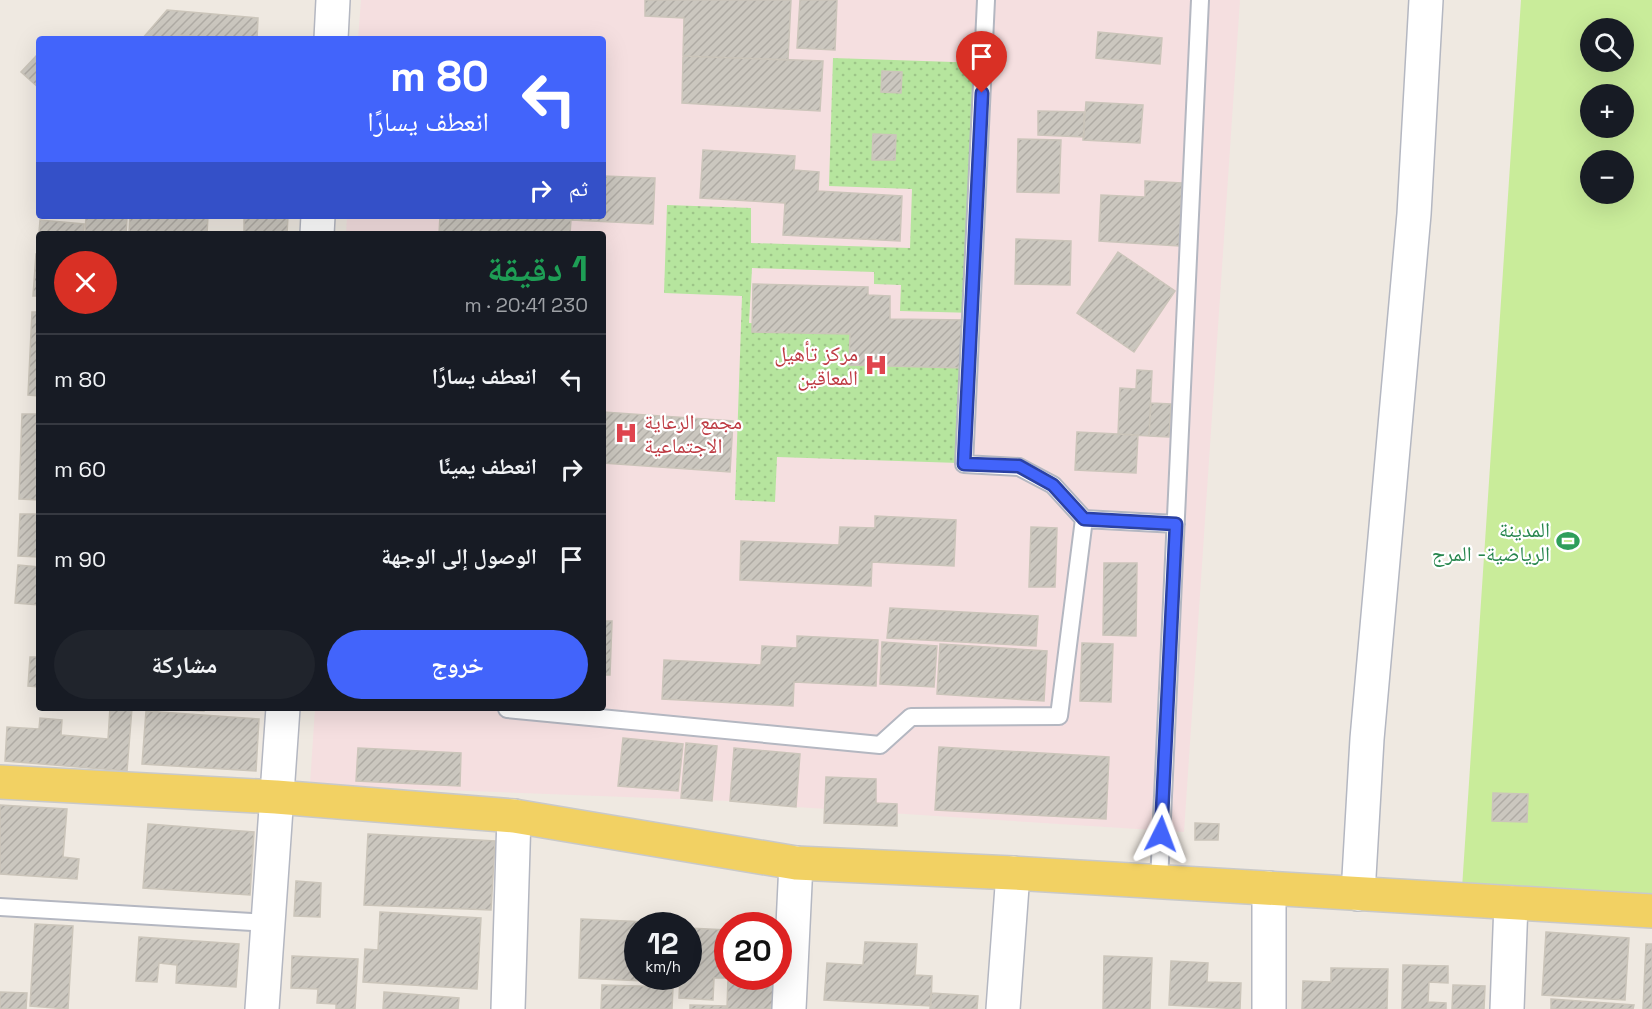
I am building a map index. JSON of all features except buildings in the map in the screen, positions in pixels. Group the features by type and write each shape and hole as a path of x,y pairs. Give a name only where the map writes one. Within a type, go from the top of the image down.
{"main road":[{"path":"0,782 276,797 514,816 796,863 1013,873 1652,911"}],"street":[{"path":"331,36 333,0"},
{"path":"1358,894 1367,739 1414,214 1426,0"},
{"path":"262,1009 283,711"},
{"path":"507,1009 514,816"},
{"path":"789,1009 796,863"},
{"path":"1003,1009 1013,873"},
{"path":"1269,888 1269,1009"},
{"path":"1507,1009 1512,903"}],"lane":[{"path":"986,0 964,464 1019,466 1053,485 1084,519 1176,524"},
{"path":"1159,882 1200,0"},
{"path":"528,711 880,745 911,717 1059,716 1084,519"},
{"path":"0,907 267,923"}],"shaded area":[{"path":"361,0 1240,0 1184,832 730,801 310,785 315,711 606,711 606,231 346,231 347,219 606,219 606,36 358,36"}],"green space":[{"name":"المدينة الرياضية- المرج","path":"1521,0 1652,0 1652,898 1462,888"},
{"path":"833,58 984,63 975,313 900,311 901,285 874,284 874,272 752,268 749,323 854,327 962,365 959,463 777,457 775,502 735,500 742,296 664,293 667,205 751,208 751,243 910,248 912,189 829,186"}],"place":[{"name":"مركز تأهيل المعاقين","path":"876,365"},
{"name":"مجمع الرعاية الاجتماعية","path":"626,433"},
{"name":"المدينة الرياضية- المرج","path":"1568,541"}],"route":[{"path":"982,93 964,464 1019,466 1053,485 1084,519 1176,524 1161,834"}]}
